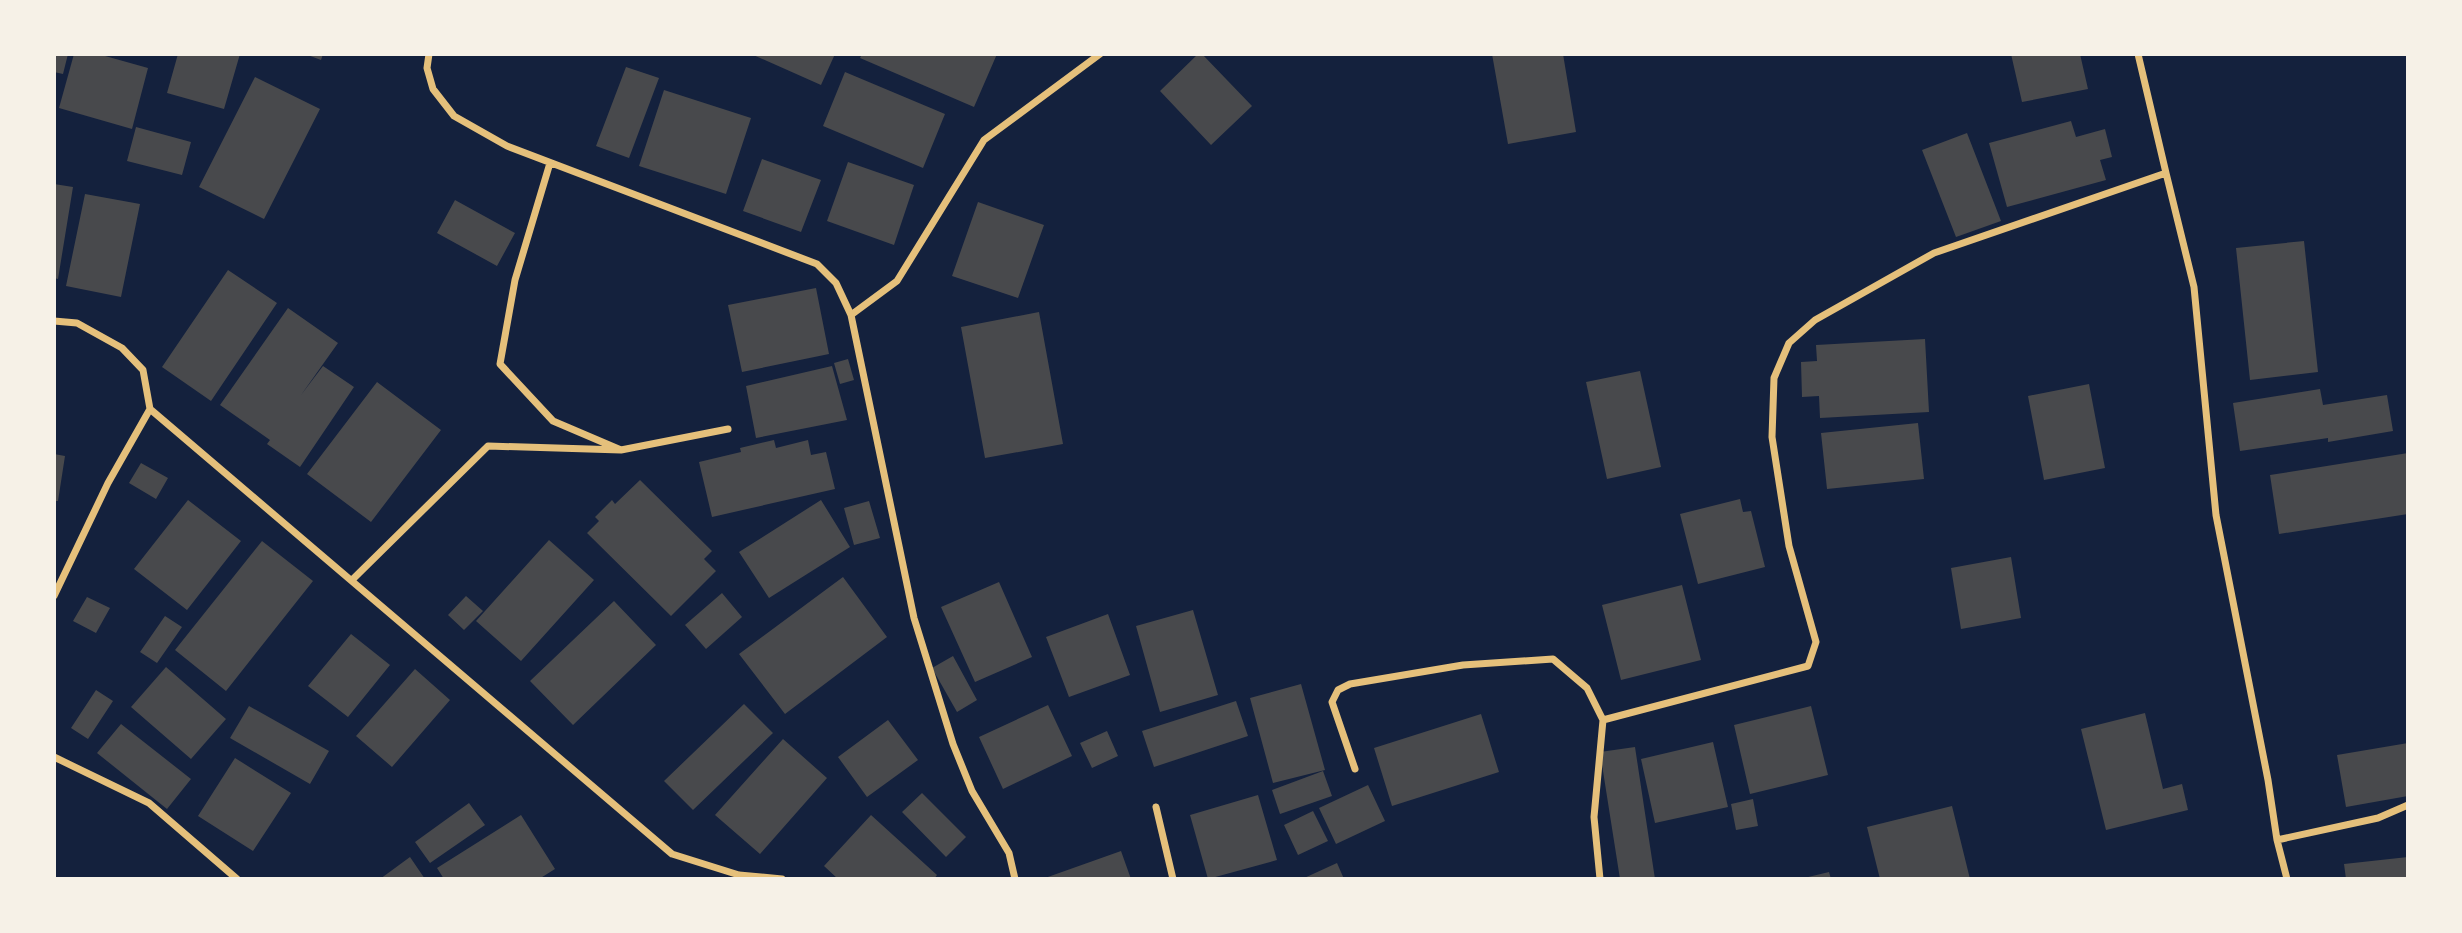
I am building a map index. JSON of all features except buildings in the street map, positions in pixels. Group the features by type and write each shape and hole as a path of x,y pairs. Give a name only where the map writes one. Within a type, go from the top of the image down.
{"street":[{"path":"429,54 427,68 433,89 454,116 507,146 817,264 836,283 850,316 914,618 953,744 972,791 1009,853 1015,879"},
{"path":"850,316 897,281 984,140 1100,54"},
{"path":"2138,54 2194,287 2216,515 2268,780 2277,840 2287,879"},
{"path":"550,163 514,279 500,364 553,421 621,450"},
{"path":"1603,720 1808,666 1816,642 1789,546 1772,437 1774,378 1789,343 1815,320 1934,253 2166,173"},
{"path":"54,321 77,323 122,348 143,370 150,409 672,854 739,875 782,879"},
{"path":"54,596 108,483 150,409"},
{"path":"352,580 488,446 621,450 728,429"},
{"path":"1355,769 1332,702 1338,690 1350,684 1463,665 1553,659 1587,688 1603,720 1594,817 1600,879"},
{"path":"54,757 149,803 237,879"},
{"path":"2277,840 2378,818 2408,806"},
{"path":"1156,807 1173,879"}]}
